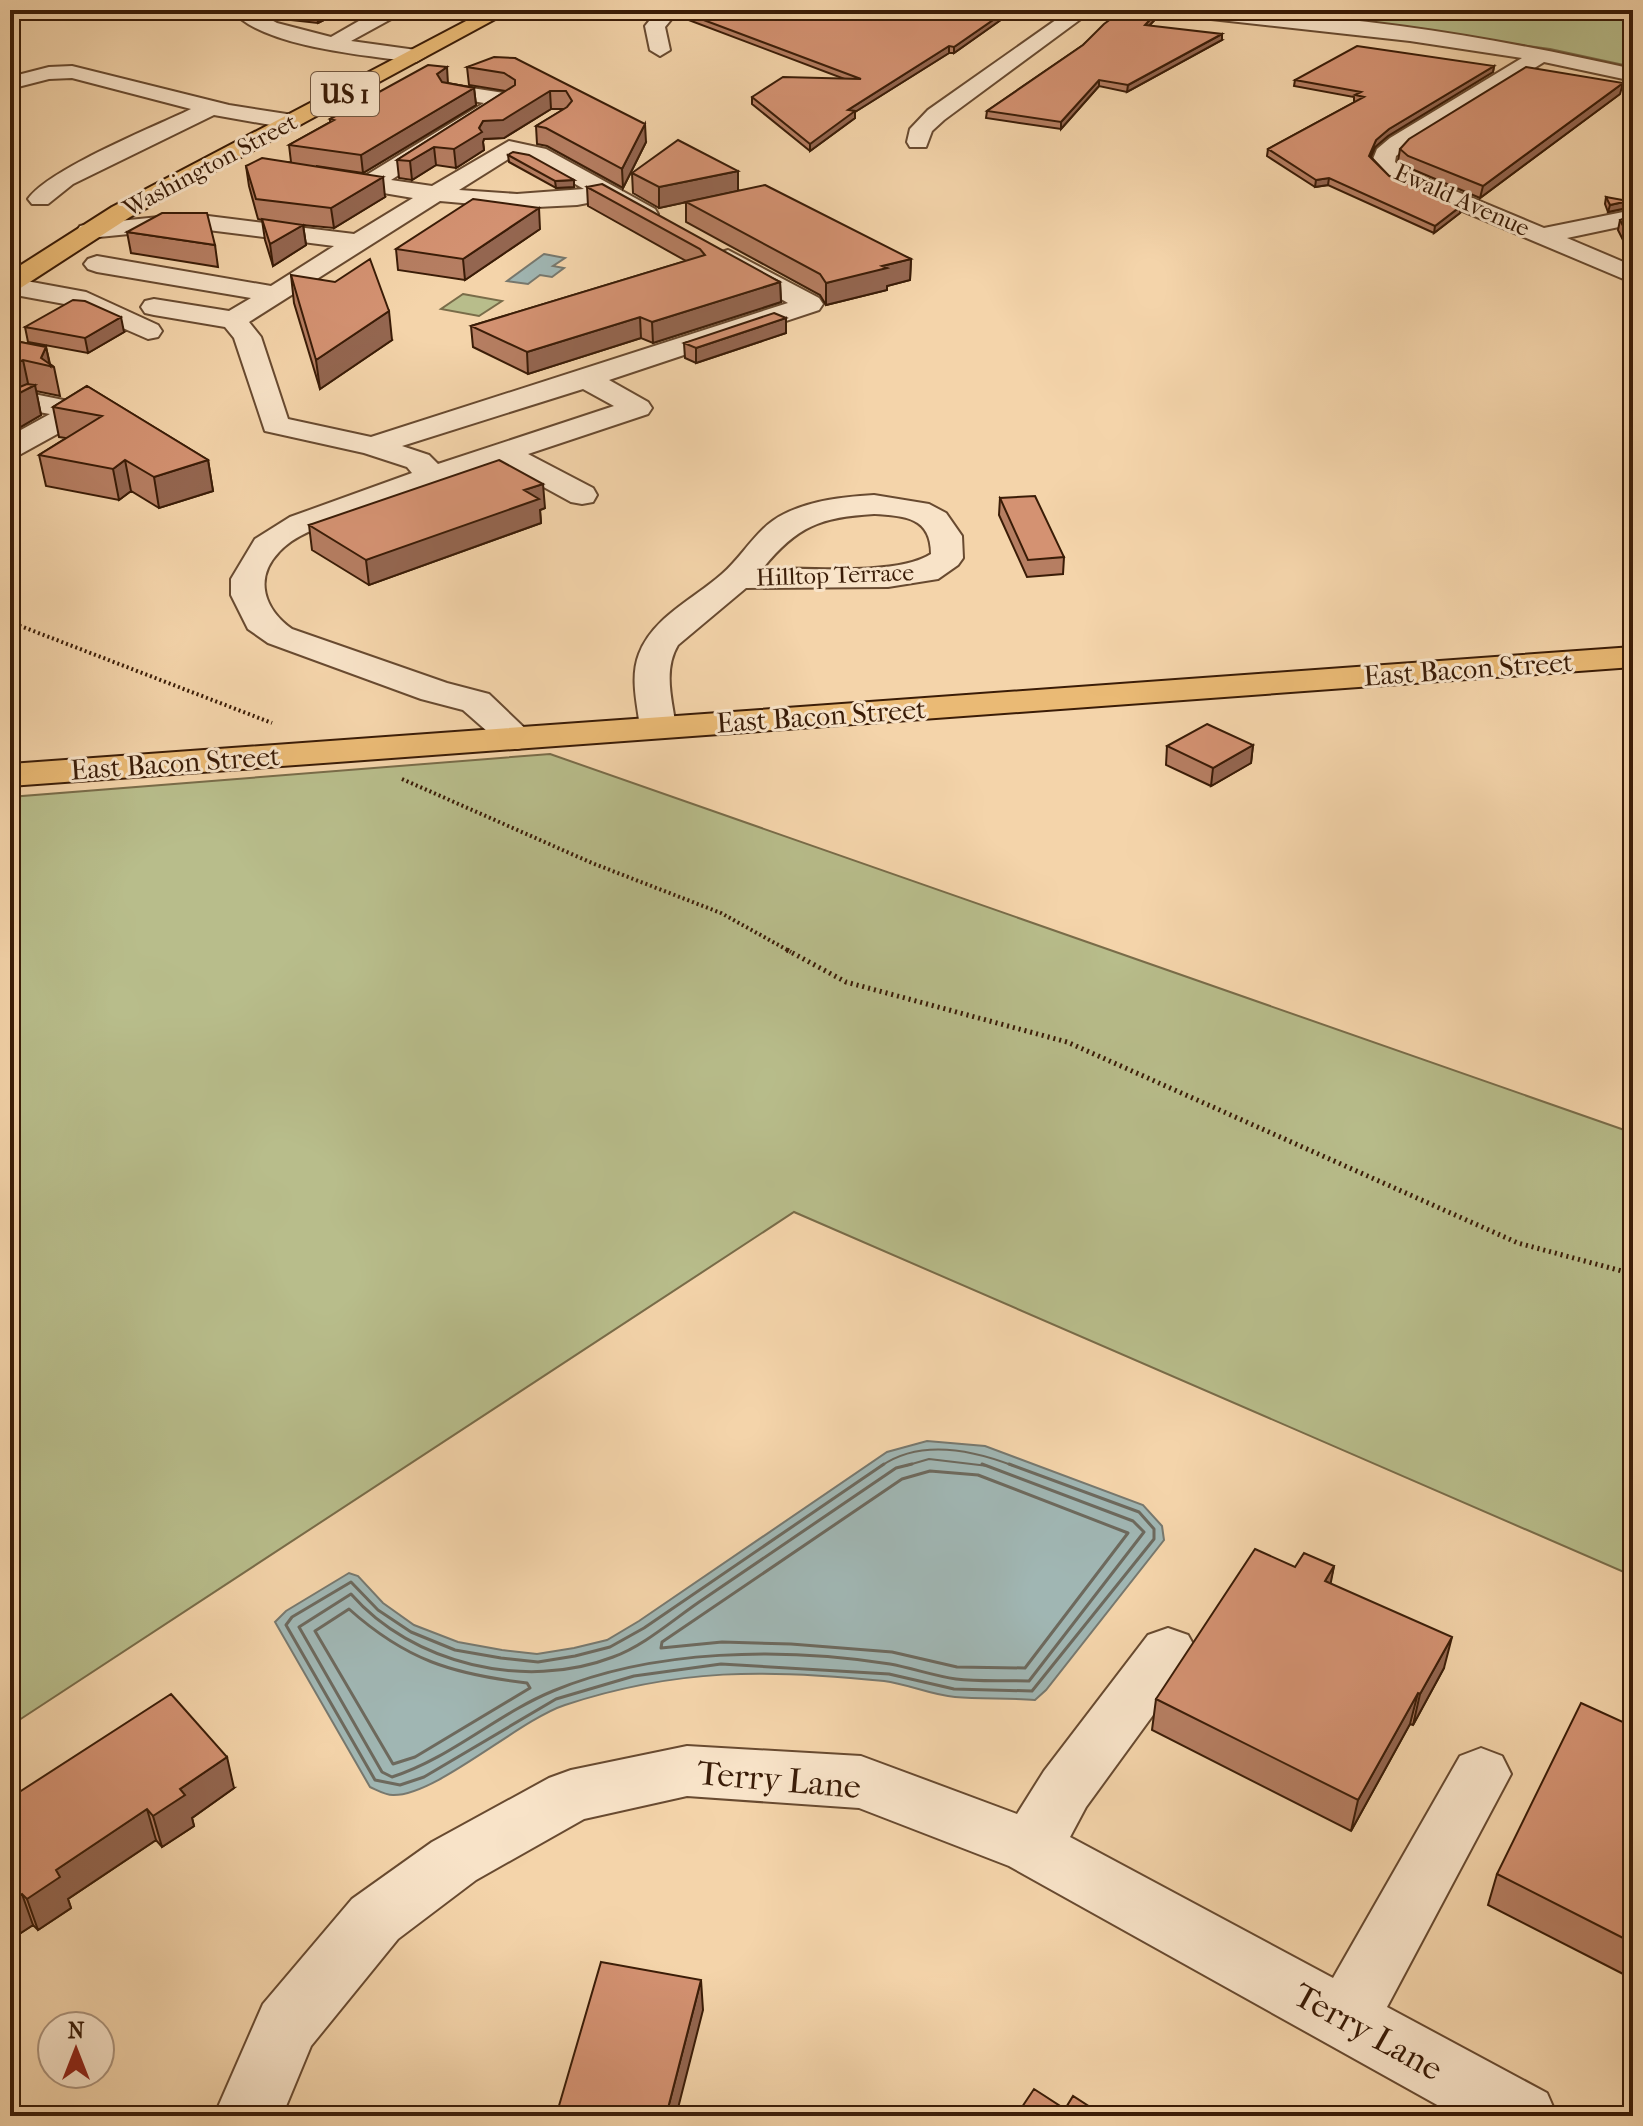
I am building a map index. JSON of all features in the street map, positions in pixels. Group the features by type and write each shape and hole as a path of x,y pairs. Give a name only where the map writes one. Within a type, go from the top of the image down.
{"main road":[{"name":"Washington Street","path":"10,264 90,219 121,212 189,178 502,10"},
{"name":"Washington Street","path":"10,285 90,219"},
{"name":"East Bacon Street","path":"10,775 1633,657"}],"street":[{"path":"242,10 247,17 264,25 334,45 416,56"},
{"path":"334,45 388,10"},
{"path":"660,50 655,26 669,10"},
{"path":"918,142 921,129 936,115 1083,10"},
{"path":"1184,10 1390,32 1541,55 1633,75"},
{"name":"Ewald Avenue","path":"1541,55 1398,143 1385,154 1383,164 1397,175 1633,275"},
{"path":"10,83 49,73 72,72 211,108 293,122"},
{"path":"452,91 504,100 441,139 360,182 545,204 608,192"},
{"path":"40,199 65,179 211,108"},
{"path":"10,285 77,298 151,319 234,320 534,133"},
{"path":"441,139 538,154 664,220"},
{"path":"189,178 205,203 229,212 330,229 359,242"},
{"path":"10,195 65,203"},
{"path":"1542,236 1633,217"},
{"path":"90,219 208,223 359,242"},
{"path":"372,446 810,304 707,247"},
{"path":"97,264 273,294"},
{"path":"234,320 247,337 275,425 372,446 418,461 432,476"},
{"path":"517,738 476,702 434,691 280,636 260,622 248,595 247,579 266,546 301,524 432,476 638,408 586,379"},
{"path":"10,412 29,402 78,411 10,448"},
{"path":"503,453 582,495"},
{"name":"Hilltop Terrace","path":"658,727 652,672 658,648 737,578 763,547 790,523 819,510 863,503 899,505 933,518 945,534 947,558 926,572 888,577 737,578"},
{"path":"1031,1847 1065,1789 1168,1651"},
{"name":"Terry Lane","path":"248,2116 286,2026 375,1919 454,1861 571,1796 687,1771 861,1782 1031,1847 1523,2116"},
{"path":"1345,2019 1481,1774"}],"path":[{"path":"10,622 273,723"},
{"path":"346,751 433,794 577,857 721,913 846,982 1067,1042 1518,1243 1633,1274"}],"green space":[{"path":"1296,10 1633,10 1633,67 1550,49 1334,19"},
{"path":"463,294 502,301 479,316 441,309"},
{"path":"550,754 1633,1133 1633,1576 794,1212 10,1726 10,797"}],"water":[{"path":"544,254 565,258 553,266 564,268 552,277 540,275 528,284 507,281"},
{"path":"927,1441 985,1446 1143,1505 1162,1526 1164,1540 1035,1700 955,1697 884,1681 801,1674 685,1678 606,1693 565,1705 546,1713 432,1783 411,1792 390,1795 370,1787 275,1622 286,1611 349,1573 358,1576 383,1603 414,1625 458,1642 537,1654 607,1640 887,1452"}],"building":[{"path":"677,10 1012,10 848,110 855,111 810,144 752,97 783,77 861,79"},
{"path":"1123,10 1159,10 1145,25 1222,34 1128,85 1099,80 1061,122 987,111 1083,45"},
{"path":"1357,46 1494,66 1389,129 1376,140 1369,156 1389,176 1461,206 1435,226 1329,178 1316,180 1268,149 1364,97 1355,95 1361,92 1295,80"},
{"path":"494,57 515,58 645,124 622,169 546,128 536,126 567,107 572,101 566,91 550,91 503,120 483,121 479,128 482,132 454,149 434,147 410,161 397,160 515,85 515,80 504,73 467,67"},
{"path":"428,65 447,67 437,74 442,82 474,88 361,155 289,145 334,120 330,119"},
{"path":"1526,67 1623,83 1483,186 1408,156 1400,149 1409,139"},
{"path":"678,140 738,171 659,187 632,173"},
{"path":"513,152 529,155 574,180 555,181 508,155"},
{"path":"262,158 383,177 331,208 256,199 246,166"},
{"path":"602,184 780,282 652,322 640,317 527,352 471,326 705,255 700,249 587,187"},
{"path":"765,185 911,259 826,283 820,274 686,202"},
{"path":"1606,197 1628,201 1610,205"},
{"path":"473,199 539,208 463,259 396,249"},
{"path":"162,213 207,213 215,245 127,232"},
{"path":"1633,216 1633,245 1620,220"},
{"path":"262,219 303,225 270,244"},
{"path":"370,259 389,311 316,360 291,275 335,282"},
{"path":"73,300 85,301 121,317 85,338 25,327"},
{"path":"774,313 786,318 696,348 684,343"},
{"path":"10,340 46,347 41,358 54,367 23,360 10,366"},
{"path":"27,384 35,385 10,398 10,391"},
{"path":"87,386 208,460 154,477 125,460 113,469 39,455 102,416 53,407"},
{"path":"499,460 543,484 524,490 539,499 366,560 309,525"},
{"path":"1035,496 1064,557 1028,560 1000,498"},
{"path":"1207,724 1253,745 1213,768 1167,746"},
{"path":"1255,1549 1295,1567 1304,1553 1334,1566 1325,1581 1452,1637 1358,1800 1156,1699"},
{"path":"171,1694 227,1757 180,1789 185,1795 153,1816 147,1809 56,1870 60,1877 27,1899 22,1894 10,1902 10,1798"},
{"path":"1581,1703 1627,1724 1633,1711 1633,1943 1497,1874"},
{"path":"601,1962 701,1980 666,2116 556,2116"},
{"path":"1034,2089 1065,2109 1073,2096 1104,2116 1016,2116"}]}
